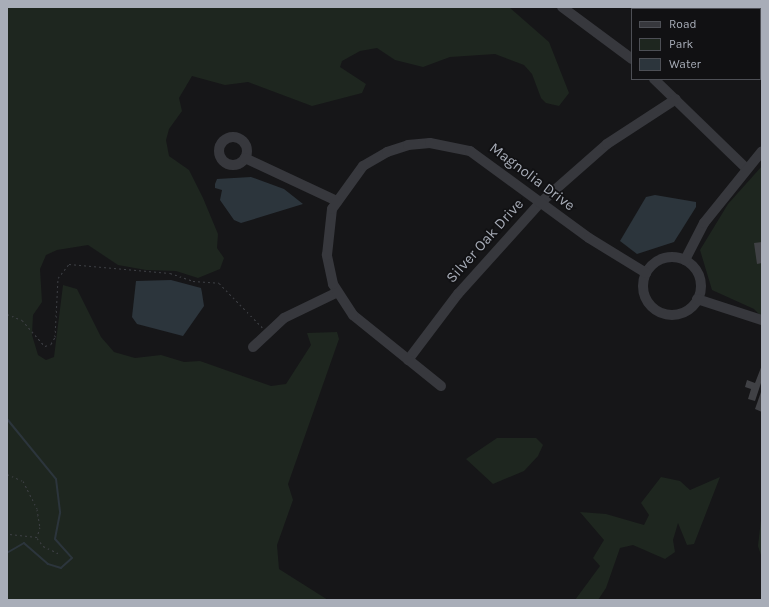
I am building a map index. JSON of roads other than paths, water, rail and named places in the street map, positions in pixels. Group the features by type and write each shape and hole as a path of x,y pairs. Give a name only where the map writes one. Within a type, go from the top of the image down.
{"street":[{"path":"562,7 631,58"},
{"path":"655,80 747,169"},
{"name":"Silver Oak Drive","path":"408,360 458,294 540,203 607,144 676,99"},
{"name":"Magnolia Drive","path":"441,386 352,315 336,293 327,255 327,236 337,201 363,166 408,144 430,143 470,151 488,160 540,203 646,272"},
{"path":"685,260 704,223 762,151"},
{"path":"245,158 337,201"},
{"path":"660,259 685,260 700,281 697,299 678,314 660,312 644,294 646,272 660,259"},
{"path":"253,347 284,318 336,293"},
{"path":"697,299 762,320"}],"water":[{"path":"251,177 284,189 303,204 241,223 234,220 220,200 222,190 215,188 215,184 217,179"},
{"path":"655,195 696,202 696,207 674,242 637,254 620,241 646,197"},
{"path":"171,280 201,288 204,306 183,336 137,324 132,317 136,281"}],"waterway":[{"path":"7,419 56,479 60,513 55,539 72,558 61,568 48,564 24,543 7,553"}]}
